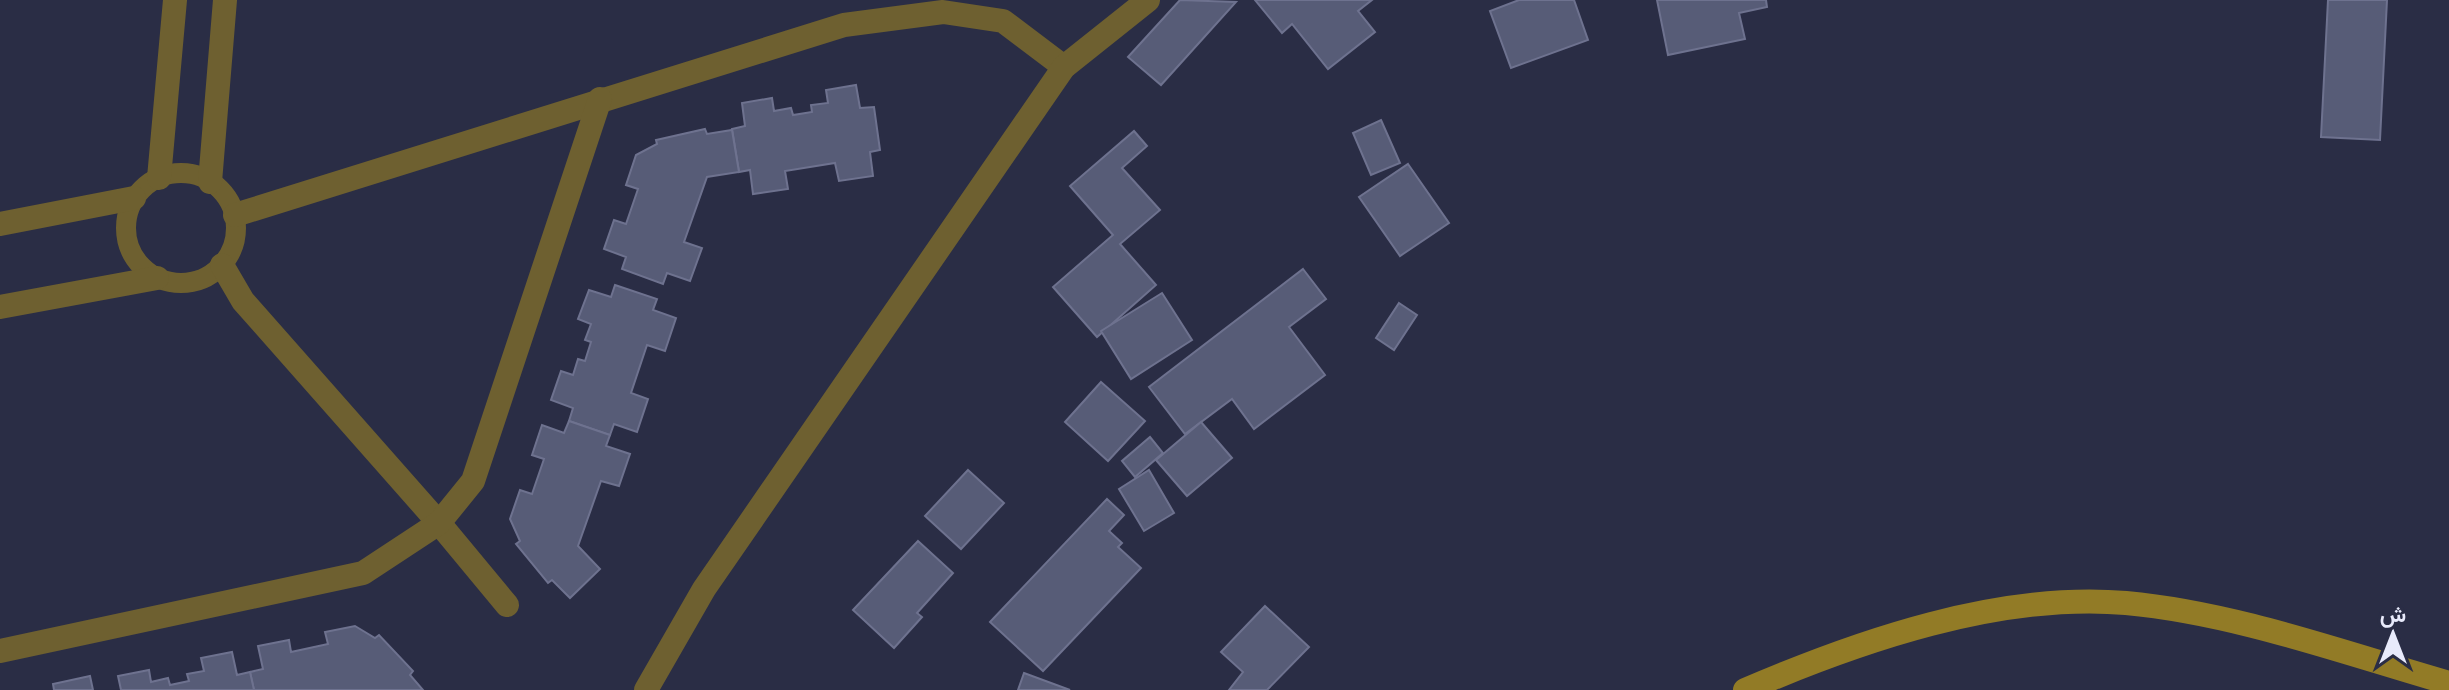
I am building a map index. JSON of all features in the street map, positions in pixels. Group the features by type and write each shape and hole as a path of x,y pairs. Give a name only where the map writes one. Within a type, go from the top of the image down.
{"street":[{"path":"159,178 175,0"},
{"path":"210,182 225,0"},
{"path":"646,690 704,589 1064,67 1148,0"},
{"path":"235,215 844,25 943,12 1003,21 1064,67"},
{"path":"0,651 363,573 439,523 473,481 600,99"},
{"path":"0,224 134,198"},
{"path":"222,265 243,301 439,523 507,605"},
{"path":"0,307 157,278"},
{"path":"1745,690 1833,652 1976,613 2125,603 2220,619 2449,683"}],"lane":[{"path":"181,172 210,182 228,199 235,215 236,233 232,250 222,265 192,282 173,283 157,278 141,267 130,252 125,234 126,215 134,198 159,178 181,172"}],"building":[{"path":"1180,0 1236,2 1161,85 1128,57"},
{"path":"1255,0 1372,0 1358,11 1375,32 1328,69 1292,24 1282,33"},
{"path":"1519,0 1574,0 1588,40 1511,68 1490,11"},
{"path":"1657,0 1766,0 1767,7 1739,13 1745,39 1668,55"},
{"path":"2328,0 2387,0 2380,140 2321,137"},
{"path":"856,85 860,108 874,107 880,150 870,152 873,176 839,181 835,163 785,171 788,189 753,194 750,170 739,172 732,129 745,126 742,103 772,98 774,111 791,108 793,115 812,112 811,105 828,103 826,90"},
{"path":"1381,120 1400,163 1371,175 1353,133"},
{"path":"705,129 707,134 732,130 739,172 707,177 684,242 702,248 690,281 667,273 663,284 622,269 626,257 604,249 614,220 626,224 638,189 626,185 636,155 657,144 656,140"},
{"path":"1134,131 1147,146 1122,168 1160,210 1120,244 1156,285 1097,337 1053,287 1113,235 1070,186"},
{"path":"1408,164 1449,223 1400,256 1359,197"},
{"path":"1303,269 1326,299 1289,327 1325,375 1254,429 1232,399 1185,434 1149,387"},
{"path":"615,285 657,299 653,310 676,318 665,351 647,345 631,393 648,399 637,432 614,424 610,435 569,421 573,408 551,400 561,371 573,375 578,359 585,361 591,342 585,340 591,324 578,319 589,290 611,297"},
{"path":"1162,293 1192,340 1131,379 1101,331"},
{"path":"1399,303 1417,315 1394,350 1376,338"},
{"path":"1101,382 1145,421 1108,461 1065,422"},
{"path":"569,421 610,435 606,446 630,454 619,486 601,481 578,546 600,569 570,598 552,580 548,583 516,544 520,541 510,519 520,490 532,494 544,459 532,455 542,425 564,433"},
{"path":"1201,422 1232,458 1187,496 1156,460"},
{"path":"1150,437 1163,453 1135,477 1122,461"},
{"path":"968,470 1004,503 961,549 925,516"},
{"path":"1149,470 1174,513 1144,531 1119,489"},
{"path":"1107,499 1124,515 1109,531 1122,543 1118,547 1141,568 1043,671 990,622"},
{"path":"918,541 953,573 917,613 922,617 894,648 853,610"},
{"path":"1265,606 1309,647 1267,690 1229,690 1243,672 1221,652"},
{"path":"355,626 375,638 379,635 413,671 410,675 423,690 254,690 250,672 263,669 258,646 289,640 291,652 328,644 325,632"},
{"path":"232,652 237,675 250,672 254,690 121,690 118,676 149,670 151,682 168,678 170,685 189,681 187,674 204,671 201,658"},
{"path":"1024,673 1070,690 1018,690"},
{"path":"90,676 93,690 54,690 53,684"}]}
